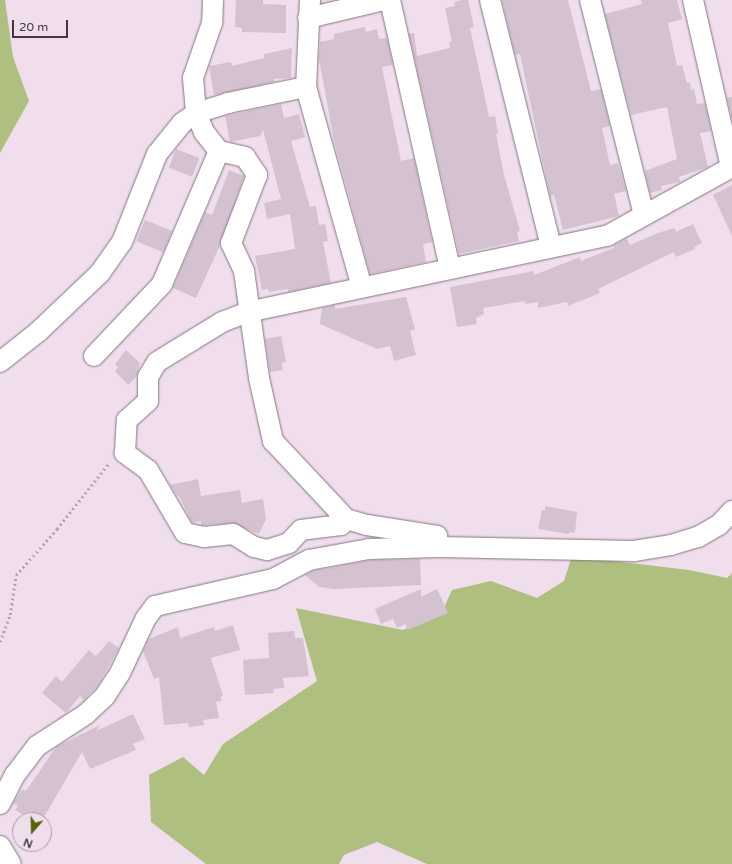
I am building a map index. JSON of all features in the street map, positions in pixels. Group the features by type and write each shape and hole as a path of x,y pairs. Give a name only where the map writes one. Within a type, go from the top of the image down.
{"street":[{"path":"213,0 212,23 193,78 196,114 204,132 219,151 245,157 257,175 231,243 244,271 248,312 259,378 273,441 346,518 367,525 437,536 439,547"},
{"path":"362,287 306,87 309,9 384,0"},
{"path":"390,0 450,268"},
{"path":"490,0 551,247"},
{"path":"590,0 644,215"},
{"path":"346,518 341,525 301,530 289,543 267,550 254,547 233,534 204,537 185,533 148,470 125,453 127,420 148,401 148,377 157,362 222,322 248,312 450,268 607,236 732,167 693,0"},
{"path":"0,362 38,332 100,273 122,242 157,154 182,123 196,114 228,102 306,87"},
{"path":"94,356 162,284 219,151"},
{"path":"0,804 14,775 37,746 86,714 105,696 120,673 146,618 155,606 273,580 309,560 343,553 439,547 634,551 698,537 719,524 732,511"},
{"path":"0,846 12,864"}],"path":[{"path":"0,642 10,615 16,575 57,529 112,459 118,454 125,453"}],"green space":[{"path":"0,0 5,0 13,57 29,101 0,153"},
{"path":"572,556 689,570 727,578 732,573 732,864 427,864 377,842 344,855 339,864 206,864 151,822 149,775 183,757 204,775 223,744 317,681 296,608 403,630 442,612 452,590 491,581 537,598 564,581"}],"building":[{"path":"236,0 263,0 263,4 286,5 286,33 242,32 242,28 235,27"},
{"path":"468,0 474,27 470,28 489,117 495,116 498,134 496,134 504,175 520,231 517,232 519,241 459,254 409,34 414,33 417,56 450,48 449,42 452,42 445,8 455,6 454,2"},
{"path":"502,0 568,0 591,91 601,89 610,126 602,128 610,165 618,163 626,191 614,194 619,216 563,230 554,195 550,196 520,54 515,55"},
{"path":"641,0 677,0 682,19 668,23 677,66 682,65 687,83 690,83 691,90 694,89 697,104 705,103 711,131 700,133 708,167 679,177 680,182 661,186 662,190 650,193 645,171 677,159 667,107 631,115 605,14 642,4"},
{"path":"365,27 366,32 377,29 379,39 387,38 393,65 382,67 401,161 414,158 432,242 423,244 426,262 370,274 334,141 319,59 320,42 334,39 334,34"},
{"path":"292,48 291,78 274,79 274,82 214,95 209,66 231,62 232,66 264,58 264,54"},
{"path":"732,97 732,120 727,98"},
{"path":"281,104 284,118 299,114 305,137 291,141 310,207 316,206 319,225 325,224 328,241 323,242 331,283 288,292 288,289 269,292 268,289 262,290 255,256 295,249 290,214 267,219 264,203 281,199 263,130 260,136 230,142 225,116"},
{"path":"176,149 199,158 192,177 169,168"},
{"path":"229,170 244,176 220,245 196,298 173,288 205,212 212,215"},
{"path":"732,185 732,236 713,195"},
{"path":"145,220 172,231 163,252 136,241"},
{"path":"693,224 702,243 694,247 695,249 676,257 674,252 598,289 600,293 568,306 567,302 538,308 538,302 525,304 525,301 483,308 484,314 476,318 477,324 457,327 450,287 534,271 534,275 580,257 581,261 614,248 613,246 627,238 630,245 658,233 674,228 676,232"},
{"path":"406,297 415,329 410,331 416,355 394,361 390,346 377,349 320,324 322,308 335,305 335,309"},
{"path":"281,336 286,362 282,363 283,370 270,372 265,339"},
{"path":"126,350 140,363 137,376 128,385 115,371 118,367 115,364"},
{"path":"198,479 201,496 240,490 242,503 263,499 266,519 259,534 232,523 201,525 201,521 192,523 181,500 170,485"},
{"path":"545,506 577,512 575,533 570,532 569,534 538,529 542,510 545,510"},
{"path":"420,559 421,585 334,589 319,587 305,575 313,571 370,560"},
{"path":"421,589 421,597 437,589 448,613 408,630 405,624 397,628 393,619 381,624 375,609"},
{"path":"233,625 240,650 211,658 223,696 221,696 221,701 216,702 219,718 203,720 204,725 189,727 188,723 164,725 159,677 154,679 143,651 149,639 178,627 180,638 214,627 215,631"},
{"path":"294,631 295,638 303,638 309,676 283,678 284,688 273,689 274,693 245,695 243,660 269,658 268,633"},
{"path":"109,641 119,648 98,686 84,700 80,696 66,713 42,693 56,676 62,682 89,650 96,656"},
{"path":"133,714 145,739 133,744 136,750 90,769 82,752 47,812 18,812 15,810 18,806 13,803 23,789 26,791 56,747 100,725 96,731"}]}
